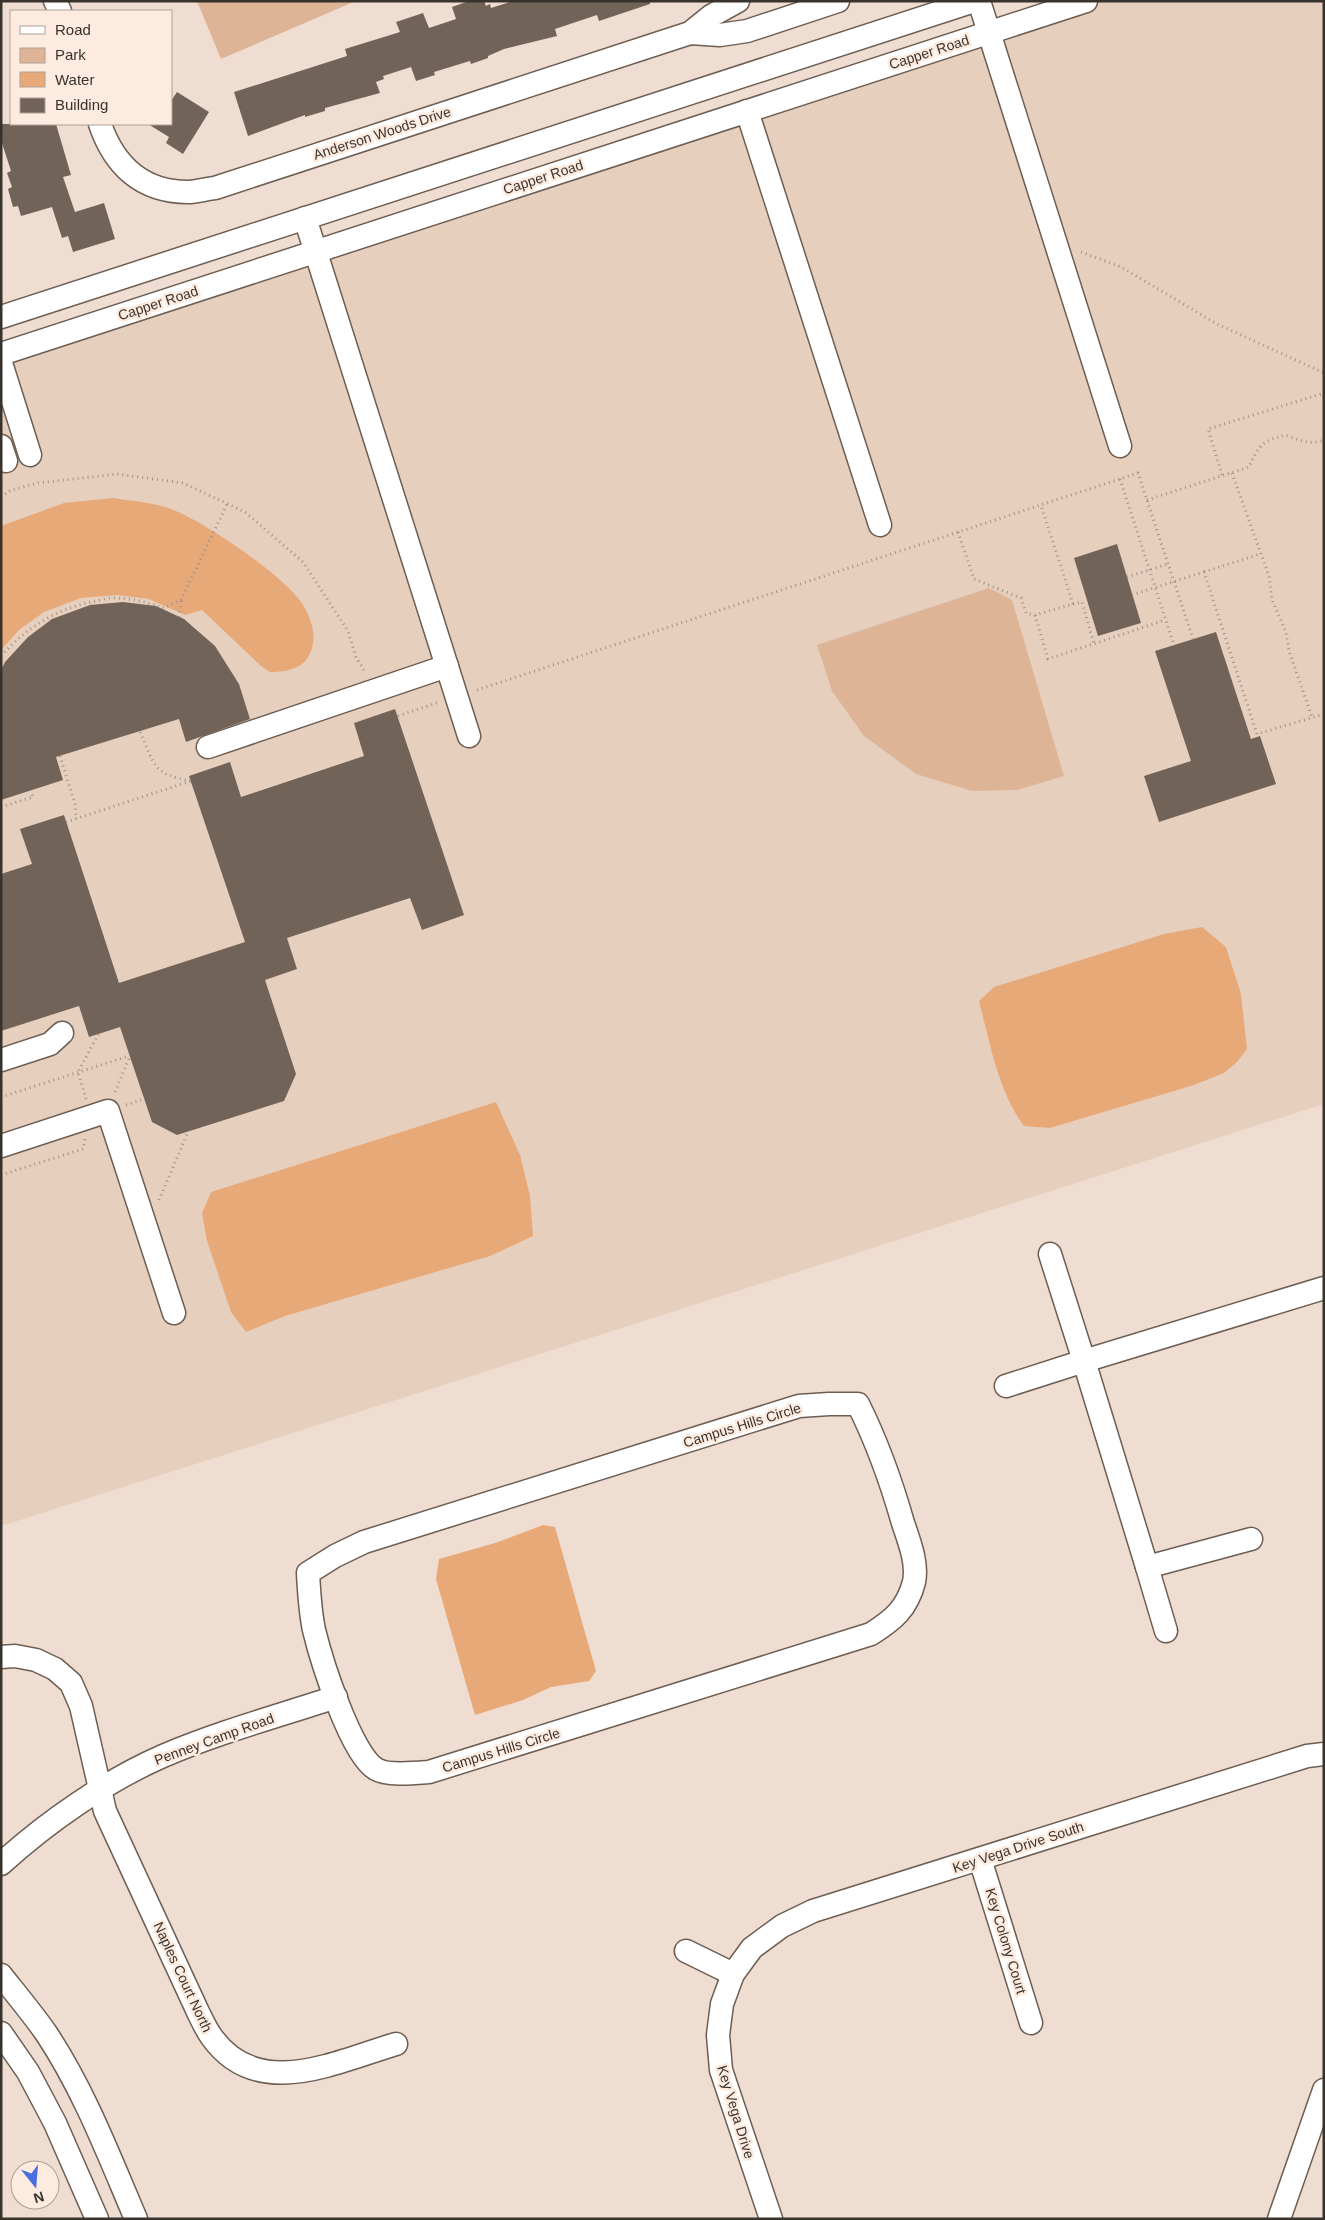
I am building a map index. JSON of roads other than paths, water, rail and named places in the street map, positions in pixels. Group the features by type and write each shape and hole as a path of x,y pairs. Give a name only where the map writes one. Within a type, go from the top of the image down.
{"street":[{"name":"Anderson Woods Drive","path":"100,125 104,137 119,163 138,178 160,188 188,192 197,191 224,185 690,33 711,16 738,1"},
{"name":"Anderson Woods Drive","path":"690,33 720,35 747,31 838,1"},
{"path":"1,317 974,1"},
{"path":"979,1 1120,446"},
{"name":"Capper Road","path":"1,354 1086,1"},
{"path":"747,111 880,524"},
{"path":"306,218 469,736"},
{"path":"1,363 30,455"},
{"path":"208,747 447,666"},
{"path":"1,1060 50,1044 62,1033"},
{"path":"1,1146 108,1111 174,1313"},
{"path":"1050,1254 1166,1631"},
{"path":"1006,1386 1324,1288"},
{"name":"Campus Hills Circle","path":"858,1404 884,1461 913,1554 914,1580 906,1603 891,1621 871,1634 429,1772 404,1774 376,1770 358,1749 346,1726 336,1697 314,1631 309,1604 308,1573 335,1556 364,1542 799,1406 858,1404"},
{"path":"1147,1567 1251,1539"},
{"name":"Naples Court North","path":"1,1657 15,1656 36,1660 55,1669 71,1683 81,1706 105,1811 198,2012 210,2036 225,2052 249,2068 275,2074 302,2072 396,2044"},
{"name":"Penney Camp Road","path":"1,1864 20,1846 100,1788 162,1756 336,1697"},
{"name":"Key Vega Drive South","path":"733,1974 752,1948 782,1926 813,1911 1307,1756 1324,1754"},
{"name":"Key Colony Court","path":"980,1859 1031,2023"},
{"path":"686,1950 733,1974"},
{"name":"Key Vega Drive","path":"733,1974 722,2004 718,2035 721,2070 771,2219"},
{"path":"1,1975 46,2033 66,2068 94,2122 136,2219"},
{"path":"1,2033 28,2072 56,2123 97,2219"},
{"path":"1279,2219 1324,2090"}],"water":[{"path":"113,498 153,504 179,512 218,534 279,579 294,593 303,605 310,621 313,643 306,660 290,670 270,672 261,666 202,610 185,615 149,599 117,595 81,598 44,612 19,630 1,650 1,526 64,503"},
{"path":"1202,927 1226,947 1241,994 1247,1049 1237,1062 1224,1073 1194,1085 1050,1128 1024,1126 1001,1082 979,1001 994,987 1164,934"},
{"path":"496,1102 520,1155 530,1196 533,1236 490,1256 285,1316 246,1332 231,1312 207,1241 202,1213 211,1192"},
{"path":"543,1525 555,1527 596,1671 589,1681 551,1687 523,1700 475,1715 436,1579 439,1559 495,1543"}]}
